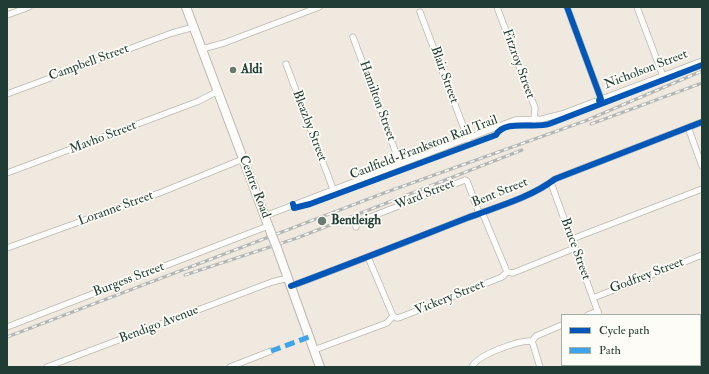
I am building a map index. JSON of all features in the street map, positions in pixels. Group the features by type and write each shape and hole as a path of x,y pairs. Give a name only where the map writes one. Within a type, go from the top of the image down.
{"main road":[{"name":"Centre Road","path":"186,7 270,229 320,367"}],"street":[{"path":"7,15 29,7"},
{"path":"203,51 319,7"},
{"name":"Fitzroy Street","path":"497,7 535,108 534,120"},
{"path":"567,7 601,99"},
{"path":"637,7 663,76"},
{"name":"Blair Street","path":"420,12 468,139"},
{"name":"Campbell Street","path":"7,94 193,25"},
{"name":"Hamilton Street","path":"353,37 400,164"},
{"name":"Nicholson Street","path":"264,214 509,123 534,120 544,122 702,61"},
{"name":"Bleazby Street","path":"286,64 333,189"},
{"name":"Mavho Street","path":"7,173 219,94"},
{"name":"Bent Street","path":"289,282 305,282 546,187 555,179 702,122"},
{"path":"688,127 702,166"},
{"name":"Loranne Street","path":"7,248 244,161"},
{"name":"Ward Street","path":"356,227 355,223 464,180 467,181 507,272"},
{"name":"Bruce Street","path":"551,183 598,313"},
{"path":"572,240 702,189"},
{"name":"Burgess Street","path":"7,327 250,234 270,229"},
{"name":"Vickery Street","path":"315,352 387,323 393,316 397,318 401,317 502,277 507,272 513,273 574,248"},
{"name":"Godfrey Street","path":"593,298 702,255"},
{"path":"368,257 393,316"},
{"name":"Bendigo Avenue","path":"47,367 272,282 289,282"},
{"path":"532,341 536,336 561,325"},
{"path":"472,367 480,358 523,341 532,341"},
{"path":"532,341 540,367"},
{"path":"230,367 272,351"}],"green space":[{"path":"498,131 495,135 473,142 473,140"},
{"path":"467,142 468,144 340,192 339,190"}],"railway":[{"path":"7,337 384,193 585,121 702,71"},
{"path":"591,124 702,83"},
{"path":"185,275 297,238 522,150"}],"marked path":[{"path":"271,351 309,337"}],"cycle path":[{"path":"567,7 601,99 599,100 600,104"},
{"name":"Caulfield-Frankston Rail Trail","path":"293,204 294,208 310,204 496,135 500,130 506,127 549,124 702,65"},
{"path":"291,286 512,202 535,192 555,179 702,122"}],"place":[{"name":"Aldi","path":"233,70"},
{"name":"Bentleigh","path":"322,221"}]}
